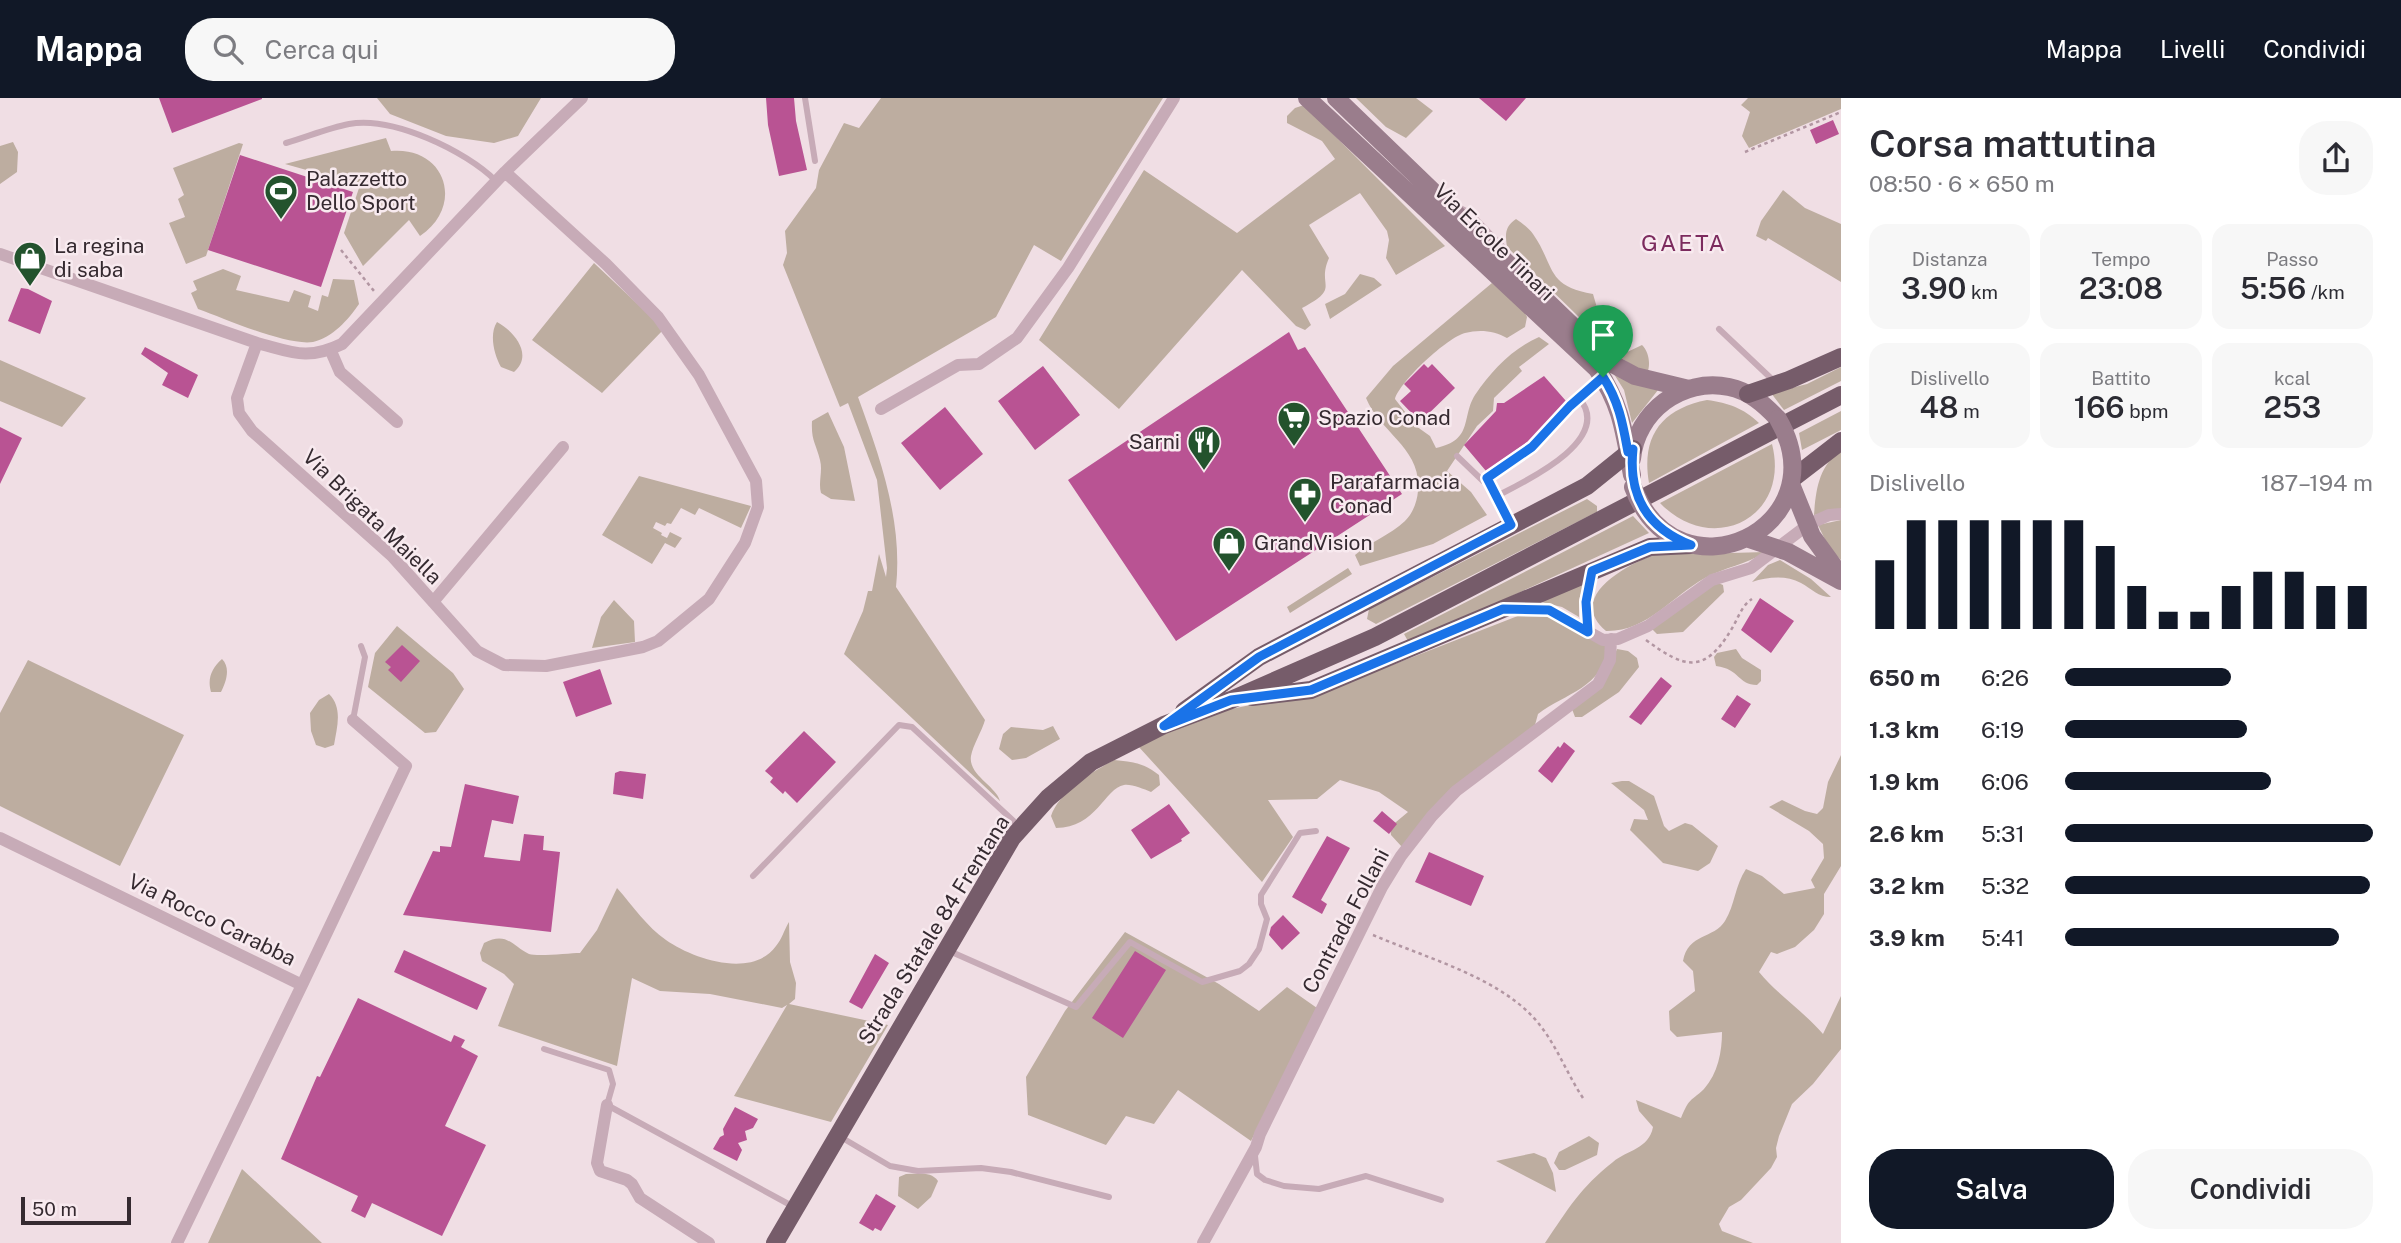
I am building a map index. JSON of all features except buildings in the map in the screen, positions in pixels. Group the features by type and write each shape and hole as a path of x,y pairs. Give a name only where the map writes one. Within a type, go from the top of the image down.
{"main road":[{"path":"1748,394 1841,357"},
{"name":"Strada Statale 84 Frentana","path":"775,1243 1012,838 1048,798 1091,762 1164,726 1231,700 1375,636 1841,395"},
{"path":"1792,482 1841,441"},
{"path":"1164,726 1259,657 1587,486 1630,450"},
{"path":"1231,700 1311,690 1650,547 1691,545"}],"street":[{"path":"0,254 257,343 296,354 310,355 342,344 500,177 582,98"},
{"path":"881,410 958,365 979,364 1017,338 1068,268 1174,98"},
{"name":"Via Ercole Tinari","path":"1307,98 1597,369 1613,392 1622,416 1639,503 1661,529 1691,545 1721,547 1749,539 1765,528 1778,514 1792,482 1791,447 1778,419 1748,394 1729,387 1709,385 1669,397 1653,411 1640,428 1630,450"},
{"name":"Via Ercole Tinari","path":"1336,98 1611,363 1635,376 1689,389"},
{"name":"Via Brigata Maiella","path":"257,343 237,398 239,413 253,430 392,556 477,651 504,665 546,666 643,647 658,641 709,599 745,543 758,507 756,481 699,375 658,317 606,264 500,177"},
{"path":"330,349 340,372 397,422"},
{"path":"433,602 563,447"},
{"path":"1792,482 1812,536 1841,576"},
{"path":"1503,609 1549,610 1602,640 1611,639 1648,626 1712,580 1751,568 1809,524 1829,515 1841,514"},
{"path":"1749,539 1788,552 1841,582"},
{"path":"1588,632 1586,602 1592,571"},
{"name":"Contrada Follani","path":"1203,1243 1256,1147 1360,930 1401,856 1432,816 1456,791 1598,684 1610,660 1611,639"},
{"path":"302,985 406,766 353,720"},
{"name":"Via Rocco Carabba","path":"0,838 302,985 177,1243"},
{"path":"607,1105 597,1163 600,1171 626,1180 632,1184 640,1198 709,1243"}],"lane":[{"path":"805,98 815,160"},
{"path":"286,143 350,124 391,127 464,157 500,177"},
{"path":"1719,329 1777,384"},
{"path":"1457,456 1479,480 1487,478 1532,447 1603,377"},
{"path":"1496,497 1528,480 1575,446 1586,421 1585,404 1579,398"},
{"path":"1487,478 1511,525"},
{"path":"353,720 365,657 361,646"},
{"path":"753,876 899,725 912,727 1021,828"},
{"path":"945,950 1076,1007 1130,942 1202,982 1240,971 1249,964 1259,949 1267,919 1261,904 1264,889 1300,833 1316,831"},
{"path":"544,1049 609,1070 613,1084 607,1105 796,1208"},
{"path":"837,1135 890,1166 918,1171 981,1168 1011,1172 1109,1197"},
{"path":"1256,1147 1257,1174 1265,1180 1284,1186 1319,1189 1366,1176 1441,1200"}],"path":[{"path":"1745,152 1841,112"},
{"path":"341,250 358,275 383,301"},
{"path":"1636,631 1667,656 1692,664 1699,663 1715,652 1731,630 1742,608 1752,599"},
{"path":"1360,930 1504,991 1532,1016 1557,1049 1583,1098"}],"shaded area":[{"path":"377,98 541,98 518,136 494,143 446,136 390,114"},
{"path":"881,98 1163,98 1061,261 1034,245 996,317 858,397 882,467 893,514 896,587 985,720 972,752 971,763 1000,801 844,654 863,611 868,591 872,591 879,554 886,577 877,480 848,403 840,407 783,265 787,253 785,231 816,188 819,170 844,123 859,128"},
{"path":"1356,98 1416,98 1433,111 1406,138 1386,127"},
{"path":"1748,98 1841,98 1841,109 1749,148 1742,136 1750,112 1741,105"},
{"path":"1304,105 1445,246 1396,275 1386,258 1389,240 1387,231 1360,193 1309,225 1329,258 1325,291 1302,308 1311,325 1305,330 1296,326 1242,270 1119,409 1039,340 1144,170 1237,233 1335,159 1322,141 1287,123 1287,116 1295,108"},
{"path":"386,138 391,151 410,152 425,158 436,168 443,180 445,195 442,209 434,224 420,236 409,220 363,266 344,233 360,185 285,164"},
{"path":"13,142 18,152 17,172 0,184 0,146"},
{"path":"239,143 243,144 206,256 186,264 169,223 185,217 178,199 184,195 173,168"},
{"path":"1783,190 1805,208 1841,224 1841,282 1768,238 1766,241 1756,236 1761,221"},
{"path":"1516,219 1533,234 1559,280 1566,286 1593,294 1602,325 1623,354 1642,345 1649,358 1647,374 1621,358 1507,247 1507,231"},
{"path":"594,263 664,329 602,393 532,340"},
{"path":"223,269 241,276 236,290 289,302 294,290 311,296 308,307 318,311 322,295 328,297 333,279 354,280 359,304 345,322 320,340 288,340 198,309 191,293 197,290 193,281"},
{"path":"1360,274 1374,278 1382,285 1330,319 1325,304 1345,294"},
{"path":"1492,283 1523,309 1527,317 1525,327 1507,338 1482,331 1457,336 1415,371 1395,399 1416,426 1430,436 1436,448 1448,444 1461,434 1475,395 1503,361 1539,337 1549,344 1519,367 1522,371 1494,398 1493,411 1477,426 1447,471 1471,492 1487,515 1433,544 1360,566 1355,555 1405,521 1414,507 1418,491 1414,463 1372,410 1366,398 1393,366"},
{"path":"497,322 510,331 522,351 520,365 514,372 501,367 496,357 493,338"},
{"path":"0,360 86,398 62,427 0,401"},
{"path":"1841,367 1841,381 1784,410 1771,393 1807,384"},
{"path":"1612,371 1658,390 1632,423 1624,390"},
{"path":"1707,400 1735,407 1759,423 1649,483 1648,452 1658,428 1677,410"},
{"path":"1841,411 1841,430 1802,450 1799,433"},
{"path":"828,412 844,447 855,501 831,499 821,493 821,464 813,438 812,421"},
{"path":"1772,444 1775,470 1770,492 1759,509 1743,522 1723,528 1702,527 1681,519 1660,503"},
{"path":"1841,449 1841,511 1814,515 1823,471"},
{"path":"639,476 751,506 741,528 699,508 695,515 681,508 671,524 667,523 665,526 656,522 653,528 662,533 661,535 667,538 670,532 682,538 675,548 665,543 652,564 602,535"},
{"path":"1587,499 1597,506 1597,512 1376,624 1367,619 1369,609"},
{"path":"1633,516 1649,533 1409,643 1404,634"},
{"path":"1841,520 1841,560 1830,550 1818,525"},
{"path":"1661,552 1697,554 1765,552 1705,578 1634,626 1606,631 1595,618 1593,606 1596,594 1605,584 1644,559"},
{"path":"1780,560 1811,579 1831,597 1789,579 1771,578 1752,582 1768,565"},
{"path":"1348,568 1352,574 1290,613 1287,607"},
{"path":"1585,580 1579,600 1579,617 1562,607 1541,602"},
{"path":"1716,582 1723,585 1724,592 1683,632 1657,634 1651,628"},
{"path":"614,600 634,621 635,642 592,648 601,617"},
{"path":"1542,611 1607,646 1599,671 1582,688 1538,714 1535,725 1402,847 1391,835 1390,827 1408,812 1379,792 1340,780 1317,799 1268,800 1293,837 1262,882 1138,746 1212,713 1336,687 1528,612"},
{"path":"397,626 453,673 464,689 436,732 425,733 368,687 375,653"},
{"path":"1617,649 1628,651 1637,658 1639,667 1619,692 1582,717 1575,717 1572,709 1612,661"},
{"path":"1736,649 1742,658 1761,670 1761,681 1757,685 1746,682 1730,670 1716,666 1714,657 1717,653"},
{"path":"222,659 227,671 225,684 221,692 211,692 211,674"},
{"path":"28,660 184,735 120,866 0,806 0,713"},
{"path":"329,694 338,712 334,745 325,748 316,745 311,731 310,713 319,700"},
{"path":"1053,726 1060,739 1026,758 1012,760 999,749 1003,734 1011,727 1043,730"},
{"path":"1841,755 1841,866 1824,894 1824,914 1814,930 1795,947 1777,954 1771,952 1759,972 1823,1034 1841,996 1841,1049 1813,1084 1792,1104 1779,1136 1777,1157 1771,1168 1741,1200 1729,1207 1719,1224 1722,1231 1753,1243 1545,1243 1592,1181 1619,1158 1642,1145 1651,1134 1653,1127 1639,1111 1636,1100 1681,1118 1688,1103 1709,1083 1718,1062 1722,1032 1677,1037 1670,1030 1669,1011 1695,991 1693,971 1683,961 1686,952 1690,945 1720,927 1725,921 1746,869 1762,876 1784,894 1815,888 1811,880 1824,858 1823,844 1809,831 1769,807 1782,800 1817,814 1823,808 1828,782"},
{"path":"1114,760 1133,762 1148,768 1159,775 1160,785 1151,792 1124,785 1111,793 1081,822 1056,828 1051,816 1061,799 1087,777"},
{"path":"1629,781 1654,796 1664,826 1669,831 1685,823 1692,825 1718,846 1710,863 1698,871 1663,863 1630,830 1634,819 1648,820 1644,810 1611,783"},
{"path":"617,888 659,935 677,947 706,959 738,964 752,962 765,956 778,943 789,922 790,962 796,983 795,999 789,1004 888,1025 831,1122 734,1096 787,1005 782,1008 710,994 660,991 632,978 617,1066 498,1026 514,984 504,974 482,961 480,953 484,943 504,939 533,955 580,953 597,930"},
{"path":"1125,932 1219,984 1259,1011 1287,987 1317,1008 1251,1141 1178,1090 1154,1124 1126,1116 1106,1145 1028,1115 1026,1077 1065,1011"},
{"path":"1589,1136 1599,1143 1597,1155 1565,1170 1559,1170 1554,1163 1559,1152"},
{"path":"1534,1153 1546,1158 1553,1173 1556,1192 1496,1161"},
{"path":"242,1169 322,1243 208,1243"},
{"path":"906,1174 928,1174 938,1181 931,1197 918,1209 898,1196 899,1177"}],"place":[{"name":"Palazzetto Dello Sport","path":"281,221"},
{"name":"La regina di saba","path":"30,288"},
{"name":"Spazio Conad","path":"1294,448"},
{"name":"Sarni","path":"1204,472"},
{"name":"Parafarmacia Conad","path":"1305,524"},
{"name":"GrandVision","path":"1229,573"}],"district":[{"name":"GAETA","path":"1684,243"}],"route":[{"path":"1603,377 1613,392 1622,416 1628,452 1633,449 1633,487 1639,503 1661,529 1675,539 1691,545 1650,547 1592,571 1586,602 1588,632 1557,612 1542,608 1503,609 1311,690 1231,700 1164,726 1259,657 1511,525 1487,478 1532,447 1570,406 1603,377"}]}
